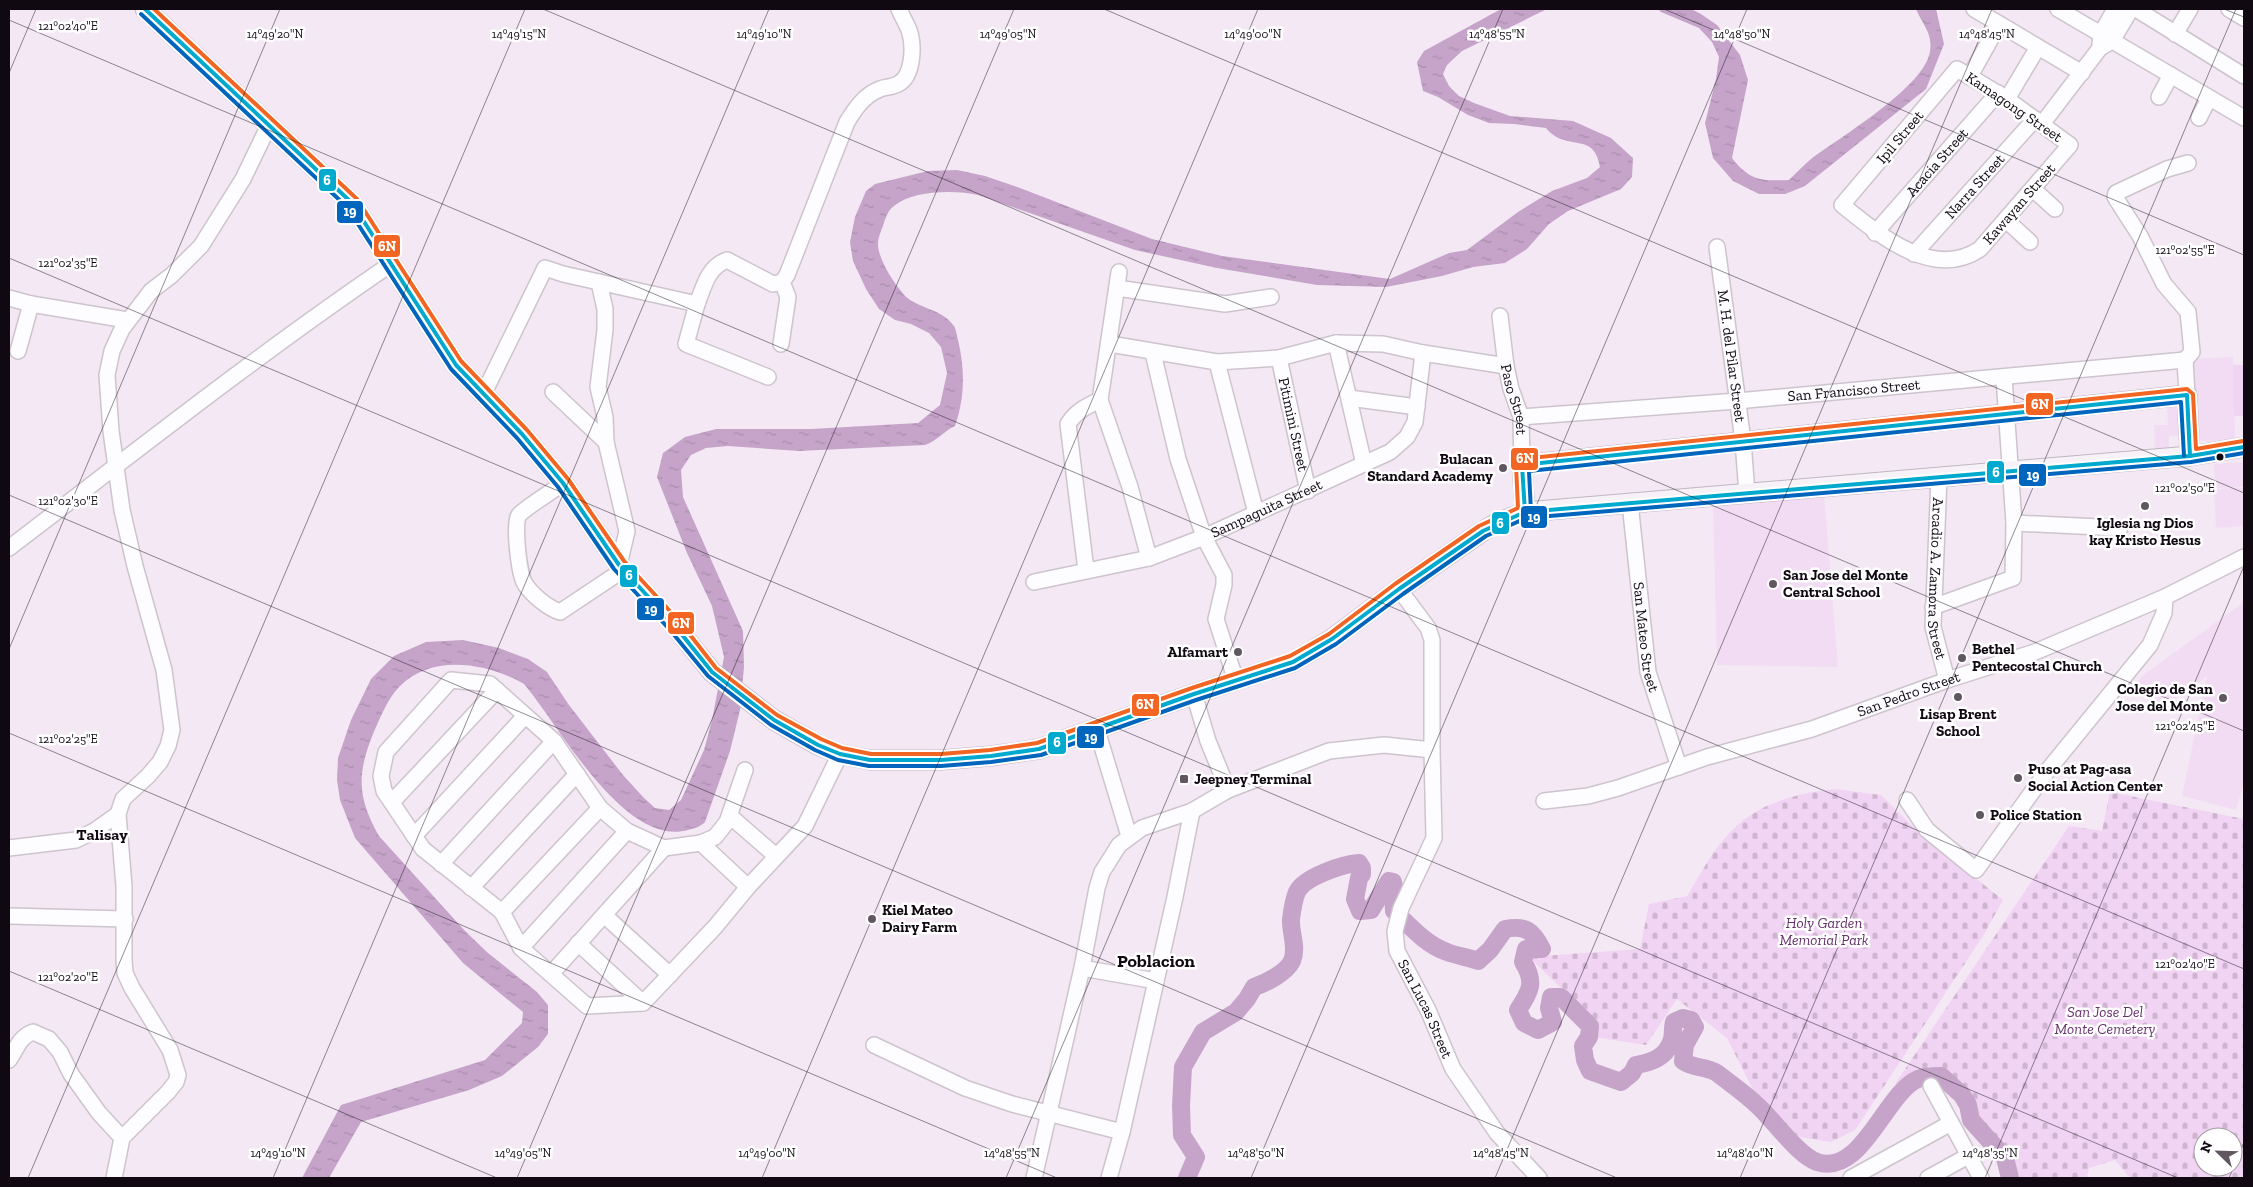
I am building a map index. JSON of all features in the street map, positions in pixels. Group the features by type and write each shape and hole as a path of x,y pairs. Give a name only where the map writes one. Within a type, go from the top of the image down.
{"main road":[{"path":"145,9 352,202 456,365 522,434 563,483 621,568 675,626 712,672 754,706 792,731 840,754 870,760 941,760 991,756 1039,749 1194,694 1293,662 1310,653 1399,589 1495,524 1525,512 2190,456 2244,447"},
{"path":"1522,464 2187,395 2190,456"},
{"name":"Paso Street","path":"1522,464 1525,512"}],"street":[{"path":"768,376 686,344 697,304 710,271 717,264 727,260 773,284 782,282 787,275 852,114 857,107 878,90 898,84 905,79 912,51 909,32 898,9"},
{"path":"1974,9 2082,73"},
{"path":"2058,9 2108,35 2244,118"},
{"name":"Narra Street","path":"2108,35 2115,9"},
{"name":"Narra Street","path":"1914,254 2039,122 2082,73 2108,35 2131,9"},
{"path":"2136,9 2244,76"},
{"path":"2175,34 2190,9"},
{"name":"Ipil Street","path":"1875,233 1842,206 1964,72 1999,24"},
{"name":"Acacia Street","path":"1875,233 2002,96 2038,47"},
{"name":"Kamagong Street","path":"1964,72 2002,96 2070,145"},
{"path":"2159,97 2171,75"},
{"path":"2199,118 2209,98"},
{"path":"114,1178 122,1138 168,1092 176,1082 178,1075 170,1050 132,988 126,973 123,946 125,920 118,814 123,799 160,762 168,746 172,730 164,670 135,566 122,510 111,431 108,375 112,351 127,320 151,291 172,275 201,246 243,179 269,125"},
{"name":"Kawayan Street","path":"1914,254 1941,258 1963,258 1980,249 2070,145"},
{"path":"2187,395 2185,360 2192,352 2188,312 2164,284 2140,236 2115,197 2116,193 2167,170 2188,163"},
{"path":"2033,189 2055,209"},
{"path":"2006,220 2030,242"},
{"path":"1875,233 1914,254"},
{"name":"M. H. del Pilar Street","path":"1717,247 1743,441 1748,494"},
{"path":"9,548 116,464 324,309 391,264"},
{"path":"483,395 545,268 562,274 697,304"},
{"path":"1119,272 1110,344 1100,400 1130,487 1149,558"},
{"path":"563,483 519,516 516,525 524,583 551,609 560,612 621,568 627,531 606,442 605,417 598,386 605,330 605,309 599,282"},
{"path":"781,344 788,297 782,282"},
{"path":"1117,288 1224,304 1271,297"},
{"path":"9,298 31,304 127,320"},
{"path":"18,351 31,304"},
{"name":"Paso Street","path":"1500,316 1506,366 1511,389 1521,417 1522,464"},
{"path":"1110,344 1153,353 1217,362 1278,358 1336,343 1383,344 1423,353 1506,366"},
{"path":"1336,343 1364,464"},
{"path":"1153,353 1178,459 1204,537 1224,576 1224,590 1216,620 1236,681"},
{"name":"Sampaguita Street","path":"1034,582 1149,558 1204,537 1308,490 1364,464 1401,444 1412,430 1417,407 1423,353"},
{"name":"Pitimini Street","path":"1278,358 1308,490"},
{"name":"San Francisco Street","path":"1521,417 1737,401 2185,360"},
{"path":"1217,362 1256,513"},
{"path":"1933,607 2013,578 2014,523 2004,377"},
{"path":"553,392 606,442"},
{"path":"1349,398 1417,407"},
{"path":"1086,570 1068,424 1082,409 1100,400"},
{"name":"Arcadio A. Zamora Street","path":"1939,477 1933,607 1934,627 1947,680"},
{"name":"San Mateo Street","path":"1630,503 1648,672 1679,767"},
{"path":"2014,523 2120,528"},
{"name":"San Pedro Street","path":"1544,801 1603,792 1707,756 1812,729 1947,680 1977,672 2046,648 2165,597 2244,557"},
{"name":"San Lucas Street","path":"1399,589 1428,628 1432,640 1434,838 1399,916 1395,931 1397,951 1428,1010 1453,1068 1496,1134 1538,1178"},
{"path":"1908,800 1917,818 1927,830 1976,870 2048,770 2150,645 2164,613 2165,597"},
{"path":"745,770 730,816 715,837 701,843 664,848 627,831 600,808 554,741 490,684 451,680 386,752 381,776 384,791 423,849 502,912 521,948 587,1006 643,1003 715,927 748,887 805,826 840,754"},
{"path":"392,802 497,690"},
{"path":"1194,694 1208,741 1228,790"},
{"path":"414,836 525,716"},
{"path":"1097,730 1129,836"},
{"path":"441,864 554,741"},
{"path":"1034,1178 1102,872 1110,857 1129,836 1142,828 1192,811 1228,790 1329,751 1384,745 1432,750"},
{"path":"472,888 577,774"},
{"path":"502,912 600,808"},
{"path":"1109,1178 1122,1132 1187,845 1192,811"},
{"path":"9,848 76,840 94,831 118,814"},
{"path":"730,816 776,856"},
{"path":"521,948 627,831"},
{"path":"701,843 748,887"},
{"path":"551,974 664,848"},
{"path":"604,915 670,975"},
{"path":"9,916 125,920"},
{"path":"578,944 643,1003"},
{"path":"1082,968 1156,981"},
{"path":"9,1060 16,1052 18,1042 26,1035 33,1032 49,1039 60,1052 71,1074 98,1113 122,1138"},
{"path":"874,1045 964,1088 1012,1104 1050,1112 1122,1132"},
{"path":"1931,1086 1981,1178"},
{"path":"1851,1178 1951,1123"},
{"path":"1928,1178 1968,1156"}],"shaded area":[{"path":"2233,357 2235,440 2195,441 2192,359"},
{"path":"2182,406 2183,435 2169,436 2169,454 2155,454 2154,425 2168,425 2167,407"},
{"path":"2244,462 2244,487 2215,488 2214,464"},
{"path":"2244,488 2244,526 2216,528 2214,489"},
{"name":"San Jose del Monte Central School","path":"1824,494 1838,667 1717,665 1713,504"},
{"name":"Colegio de San Jose del Monte","path":"2244,602 2244,781 2236,810 2182,796 2207,676 2156,713 2136,683 2142,676"}],"green space":[{"path":"2233,365 2244,365 2244,416 2234,416"},
{"name":"Holy Garden Memorial Park","path":"1835,789 1881,795 1919,833 2003,900 1983,936 1855,1130 1831,1142 1799,1137 1758,1100 1727,1038 1677,999 1646,1045 1594,1037 1593,1019 1529,957 1640,949 1649,904 1687,896 1714,852 1736,826 1761,809 1775,803 1804,794"},
{"name":"San Jose Del Monte Cemetery","path":"2110,792 2244,819 2244,1178 2130,1178 2115,1160 2089,1168 2087,1178 2019,1178 2014,1161 2000,1139 1978,1126 1972,1094 1943,1070 1895,1084 2069,826 2102,831"}],"water":[{"path":"1501,9 1547,9 1462,51 1447,65 1443,74 1449,86 1459,96 1510,116 1573,121 1611,138 1633,158 1632,177 1621,189 1568,211 1549,224 1527,249 1505,263 1473,267 1442,276 1386,287 1317,285 1217,268 1135,250 969,193 923,194 902,201 888,212 878,242 880,256 886,269 906,297 942,315 954,326 956,331 962,362 963,383 961,404 955,426 925,445 799,451 728,446 706,448 691,455 681,470 683,497 743,631 744,667 740,710 730,751 705,822 701,825 688,830 664,831 640,821 617,803 595,779 524,684 509,677 477,667 443,666 427,669 412,676 399,687 381,716 364,761 362,774 363,797 372,822 379,836 465,931 488,953 537,992 548,1005 548,1034 538,1047 502,1076 469,1090 361,1122 329,1178 302,1178 341,1105 485,1060 522,1023 523,1012 463,963 355,838 340,800 337,780 338,758 351,720 371,679 394,656 426,642 463,640 499,648 528,659 547,672 569,705 623,775 644,798 655,808 669,810 681,800 704,750 712,720 724,657 712,606 687,553 657,477 663,453 685,437 716,429 811,429 918,423 940,405 947,373 941,347 929,333 911,324 895,320 879,309 866,289 853,261 850,242 855,217 866,191 875,184 928,171 957,170 985,176 1020,188 1152,239 1222,256 1390,279 1449,253 1467,250 1518,212 1552,191 1587,178 1600,167 1597,156 1586,145 1562,139 1546,128 1489,123 1468,115 1438,97 1423,91 1417,62 1424,51"},
{"path":"1658,9 1691,9 1701,14 1717,25 1740,55 1748,80 1732,158 1745,171 1763,180 1789,180 1811,159 1880,110 1914,80 1925,65 1931,45 1916,9 1936,9 1944,44 1926,89 1805,186 1785,194 1759,194 1733,181 1713,158 1705,123 1716,79 1719,57 1712,42 1699,28"}],"waterway":[{"path":"1187,1178 1196,1157 1182,1135 1183,1067 1203,1032 1236,1012 1254,987 1275,977 1285,970 1292,961 1294,945 1291,919 1296,895 1301,886 1315,876 1325,872 1359,863 1362,868 1362,874 1359,878 1355,899 1360,911 1371,910 1389,881 1393,882 1394,911 1425,940 1439,949 1478,961 1490,950 1505,929 1524,929 1532,934 1542,949 1526,949 1523,962 1529,975 1530,987 1526,998 1518,1010 1524,1023 1538,1030 1553,1022 1549,1008 1551,997 1561,997 1590,1026 1589,1037 1583,1046 1585,1060 1590,1071 1621,1082 1632,1073 1636,1065 1653,1061 1662,1056 1672,1040 1674,1022 1683,1018 1691,1020 1695,1027 1685,1045 1683,1061 1717,1073 1754,1102 1802,1152 1817,1162 1833,1163 1847,1157 1860,1146 1906,1087 1921,1078 1941,1076 1962,1095 1968,1105 1971,1120 2005,1158 2010,1178"}],"transit line":[{"name":"6","path":"145,9 352,203 456,365 522,434 563,483 619,565 675,626 712,672 774,720 818,745 840,754 870,760 941,760 991,756 1039,749 1194,694 1293,662 1332,639 1399,589 1483,531 1525,512 2190,456 2244,447"},
{"name":"6N","path":"154,9 357,199 461,361 527,430 568,479 624,561 680,622 716,668 777,715 842,748 871,754 941,754 990,750 1037,743 1192,688 1290,656 1329,634 1395,584 1479,526 1518,508 1516,465 1521,459 2187,389 2193,394 2196,449 2243,441"},
{"name":"19","path":"141,14 347,207 451,369 517,438 558,487 614,569 670,630 708,676 771,725 815,750 838,760 869,766 941,766 1041,755 1196,700 1295,668 1336,644 1486,536 1526,518 2191,462 2244,453"},
{"name":"6","path":"1525,512 1522,465 2187,395 2190,456"},
{"name":"19","path":"1531,512 1529,471 2181,402 2184,456"}],"place":[{"name":"Bulacan Standard Academy","path":"1503,468"},
{"name":"Iglesia ng Dios kay Kristo Hesus","path":"2145,506"},
{"name":"San Jose del Monte Central School","path":"1773,584"},
{"name":"Alfamart","path":"1238,652"},
{"name":"Bethel Pentecostal Church","path":"1962,658"},
{"name":"Lisap Brent School","path":"1958,697"},
{"name":"Colegio de San Jose del Monte","path":"2223,698"},
{"name":"Puso at Pag-asa Social Action Center","path":"2018,778"},
{"name":"Jeepney Terminal","path":"1184,779"},
{"name":"Police Station","path":"1980,815"},
{"name":"Kiel Mateo Dairy Farm","path":"872,919"}],"district":[{"name":"Talisay","path":"102,834"},
{"name":"Poblacion","path":"1156,961"}]}
